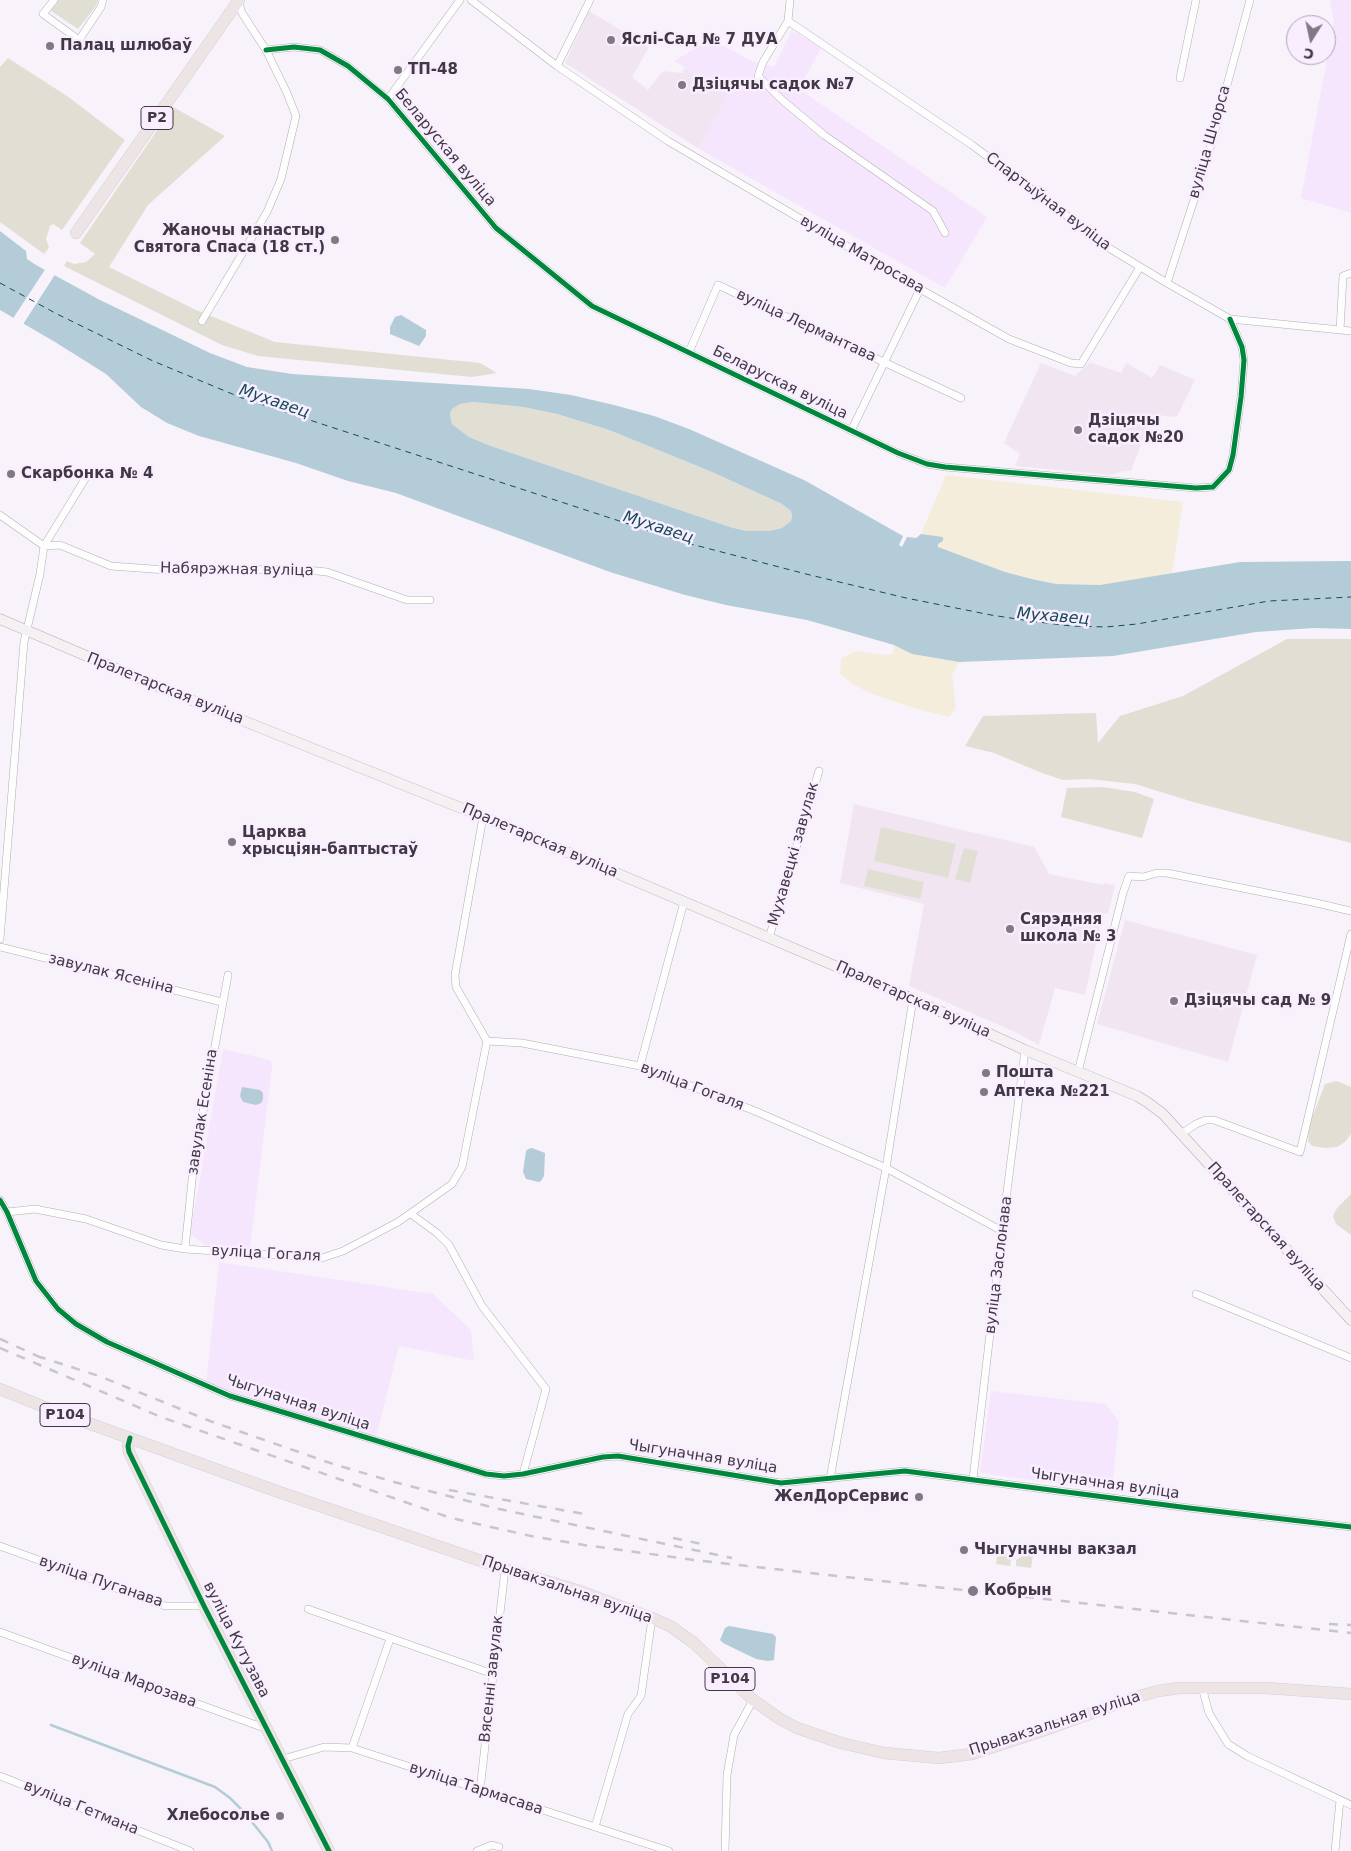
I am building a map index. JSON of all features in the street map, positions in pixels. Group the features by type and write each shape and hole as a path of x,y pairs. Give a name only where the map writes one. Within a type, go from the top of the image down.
{"main road":[{"name":"Р2","path":"76,233 238,0"},
{"name":"Пралетарская вуліца","path":"0,619 164,689 483,817 913,998 1025,1050 1147,1102 1163,1114 1351,1320"},
{"name":"Прывакзальная вуліца","path":"0,1389 52,1410 351,1517 505,1569 580,1591 652,1618 670,1626 694,1643 753,1700 780,1719 797,1728 841,1743 884,1753 939,1758 972,1754 1148,1693 1179,1688 1266,1688 1351,1694"},
{"name":"вуліца Кутузава","path":"130,1438 129,1452 204,1606 329,1851"}],"street":[{"path":"54,0 43,14 79,40 101,7 103,0"},
{"path":"202,321 267,212 281,180 296,116 266,50 242,13 238,0"},
{"path":"388,99 460,0"},
{"name":"вуліца Матросава","path":"471,0 557,66 668,141 1009,339 1071,363 1081,364 1140,267"},
{"path":"557,66 590,0"},
{"path":"790,0 788,21 763,62 758,76 781,99 824,135 933,211 945,233"},
{"path":"1180,78 1196,0"},
{"name":"вуліца Шчорса","path":"1167,283 1206,163 1250,0"},
{"name":"Спартыўная вуліца","path":"788,21 972,145 1104,245 1230,319 1351,331"},
{"name":"Беларуская вуліца","path":"266,50 294,47 320,50 348,66 388,99 496,228 592,306 851,431 927,464 1196,488 1213,487 1229,470 1236,439 1241,397 1244,360 1242,347 1230,319"},
{"path":"1340,330 1343,276 1351,273"},
{"name":"вуліца Лермантава","path":"689,352 718,285 962,398"},
{"path":"851,431 920,289"},
{"path":"0,939 26,631 40,574 44,546 85,479"},
{"path":"0,515 44,546"},
{"name":"Набярэжная вуліца","path":"44,546 60,545 111,566 180,571 297,569 327,572 406,600 430,600"},
{"name":"Мухавецкі завулак","path":"769,938 819,771"},
{"path":"483,817 455,975 456,987 487,1041"},
{"path":"1078,1072 1123,893 1129,876 1144,877 1157,873 1166,873 1312,902 1351,912"},
{"path":"640,1066 684,902"},
{"path":"1181,1134 1206,1120 1214,1120 1300,1152 1351,934"},
{"name":"завулак Ясеніна","path":"0,947 222,1002"},
{"name":"завулак Есеніна","path":"184,1249 194,1161 228,974"},
{"path":"830,1479 886,1168 913,998"},
{"name":"вуліца Гогаля","path":"7,1212 35,1209 86,1219 161,1244 184,1249 322,1258 343,1251 411,1214 452,1184 462,1167 487,1041 522,1044 640,1066 755,1111 886,1168 1002,1231"},
{"name":"вуліца Заслонава","path":"974,1479 1025,1050"},
{"name":"Чыгуначная вуліца","path":"0,1200 7,1212 36,1281 58,1309 70,1319 107,1342 230,1396 486,1474 504,1476 523,1474 603,1457 618,1456 781,1483 905,1471 1186,1508 1351,1527"},
{"path":"411,1214 437,1233 448,1245 482,1306 546,1389 523,1474"},
{"path":"1196,1294 1351,1358"},
{"name":"вуліца Пуганава","path":"0,1546 165,1606 204,1606"},
{"name":"Вясенні завулак","path":"480,1790 505,1569"},
{"path":"308,1609 493,1674"},
{"path":"595,1827 628,1714 640,1696 652,1618"},
{"name":"вуліца Марозава","path":"0,1632 268,1729"},
{"path":"352,1748 390,1639"},
{"path":"1202,1687 1209,1713 1228,1744 1247,1756 1351,1805"},
{"path":"726,1851 728,1767 734,1735 753,1700"},
{"name":"вуліца Тармасава","path":"283,1759 324,1747 352,1748 669,1851"},
{"name":"вуліца Гетмана","path":"0,1776 190,1851"},
{"path":"1335,1851 1340,1800"},
{"path":"477,1851 492,1845 499,1847"}],"shaded area":[{"path":"59,0 98,0 96,6 78,29 51,11"},
{"path":"1330,0 1351,0 1351,213 1301,198 1326,65 1336,65 1336,15 1333,15"},
{"name":"Дзіцячы садок №7","path":"589,11 649,47 632,77 648,90 663,71 682,73 685,68 727,94 699,149 565,63"},
{"path":"792,30 821,48 799,89 987,217 945,288 699,149 727,94 674,61 701,45 724,46 749,60 774,67"},
{"path":"8,58 67,96 125,140 62,230 53,224 50,226 46,239 49,248 44,254 0,222 0,67"},
{"path":"173,107 225,136 148,205 109,267 196,310 275,342 480,363 497,373 472,377 258,356 222,345 64,266 67,261 74,264 86,262 95,254 80,243"},
{"name":"Дзіцячы садок №20","path":"1090,362 1121,373 1126,363 1152,378 1160,365 1195,380 1177,417 1152,415 1131,471 1123,471 1112,475 1015,466 1020,454 1004,443 1041,363 1075,376"},
{"path":"473,402 523,407 557,414 609,430 712,472 782,504 791,511 791,521 782,528 769,531 746,531 730,527 491,446 469,437 452,424 450,414 452,409 460,404"},
{"path":"1287,639 1351,639 1351,843 1193,802 1135,784 1089,779 1063,780 994,753 965,746 983,716 1096,713 1098,743 1120,716 1183,696"},
{"path":"1103,787 1135,792 1154,799 1142,838 1061,817 1067,788"},
{"name":"Сярэдняя школа № 3","path":"854,804 1034,847 1049,874 1103,885 1104,883 1115,885 1108,914 1103,913 1085,995 1055,988 1039,1045 1015,1032 909,986 924,904 840,883"},
{"path":"881,827 956,844 948,878 874,861"},
{"path":"964,848 978,851 970,883 955,879"},
{"path":"868,869 924,882 920,899 864,886"},
{"name":"Дзіцячы сад № 9","path":"1125,920 1257,955 1228,1062 1097,1024"},
{"path":"223,1049 266,1059 271,1061 272,1067 250,1249 205,1245 190,1234"},
{"path":"1337,1081 1351,1087 1351,1134 1345,1142 1337,1147 1312,1146 1308,1141 1310,1123 1325,1084"},
{"path":"1351,1194 1351,1235 1336,1224 1333,1216 1337,1208"},
{"path":"219,1262 433,1294 471,1330 474,1361 399,1346 375,1442 206,1385"},
{"path":"991,1391 1105,1404 1119,1421 1113,1481 1099,1489 980,1473"},
{"path":"998,1549 1004,1550 1011,1559 1010,1566 996,1564"},
{"path":"1026,1554 1033,1555 1031,1568 1016,1566 1016,1560"}],"sand":[{"path":"946,475 1183,502 1172,573 1122,583 1100,585 1056,584 1005,572 939,548 938,544 943,541 942,537 921,534"},
{"path":"894,645 918,655 959,662 952,675 956,708 949,717 872,694 853,684 840,674 841,659 855,651 888,655 893,654"}],"water":[{"name":"Мухавец","path":"0,231 26,251 27,259 36,265 100,300 210,353 247,367 292,374 529,389 571,395 614,405 654,416 689,429 804,480 903,536 899,545 902,547 907,537 916,538 921,534 943,537 943,541 938,544 938,547 1005,572 1032,579 1056,584 1100,585 1240,562 1351,561 1351,629 1313,628 1256,632 1113,656 959,662 912,654 894,645 807,620 726,605 685,595 610,572 396,493 348,481 296,463 199,436 167,423 141,407 106,374 0,310","holes":["473,402 523,407 557,414 609,430 712,472 782,504 791,511 791,521 782,528 769,531 746,531 730,527 491,446 469,437 452,424 450,414 452,409 460,404"]},
{"path":"401,315 426,330 426,336 419,346 390,334 390,327 395,317"},
{"path":"242,1087 260,1090 263,1093 261,1103 256,1105 243,1102 240,1096"},
{"path":"532,1148 545,1153 544,1176 539,1182 526,1179 523,1172 526,1151"},
{"path":"729,1626 773,1634 776,1637 774,1660 756,1659 723,1643 720,1640 725,1628"}],"pier":[{"path":"46,268 56,273 22,326 12,320"}],"waterway":[{"path":"51,1725 215,1787 244,1812 268,1842 272,1851"}],"ferry route":[{"path":"0,283 57,314 153,361 242,398 687,543 906,598 1030,621 1071,626 1106,627 1137,624 1269,601 1351,597"}],"railway":[{"path":"0,1339 44,1359"},
{"path":"0,1348 161,1417 451,1518 531,1536 702,1561 1351,1633"},
{"path":"37,1356 99,1376 210,1421 333,1464 394,1482 499,1509 732,1558"},
{"path":"449,1490 590,1515"},
{"path":"673,1538 707,1545"},
{"path":"1329,1624 1351,1625"}],"cycle path":[{"path":"266,50 294,47 320,50 348,66 388,99 496,228 592,306 898,453 927,464 1196,488 1213,487 1229,470 1233,455 1241,397 1244,360 1242,347 1230,319"},
{"path":"0,1200 7,1212 36,1281 58,1309 76,1324 107,1342 230,1396 486,1474 504,1476 523,1474 603,1457 618,1456 781,1483 905,1471 1351,1527"},
{"path":"130,1438 129,1452 204,1606 329,1851"}],"place":[{"name":"Яслі-Сад № 7 ДУА","path":"611,40"},
{"name":"Палац шлюбаў","path":"50,46"},
{"name":"ТП-48","path":"398,70"},
{"name":"Дзіцячы садок №7","path":"682,85"},
{"name":"Жаночы манастыр Святога Спаса (18 ст.)","path":"335,240"},
{"name":"Дзіцячы садок №20","path":"1078,430"},
{"name":"Скарбонка № 4","path":"11,474"},
{"name":"Царква хрысціян-баптыстаў","path":"232,842"},
{"name":"Сярэдняя школа № 3","path":"1010,929"},
{"name":"Дзіцячы сад № 9","path":"1174,1001"},
{"name":"Пошта","path":"986,1073"},
{"name":"Аптека №221","path":"984,1092"},
{"name":"ЖелДорСервис","path":"919,1497"},
{"name":"Чыгуначны вакзал","path":"964,1550"},
{"name":"Кобрын","path":"973,1591"},
{"name":"Хлебосолье","path":"280,1816"}]}
